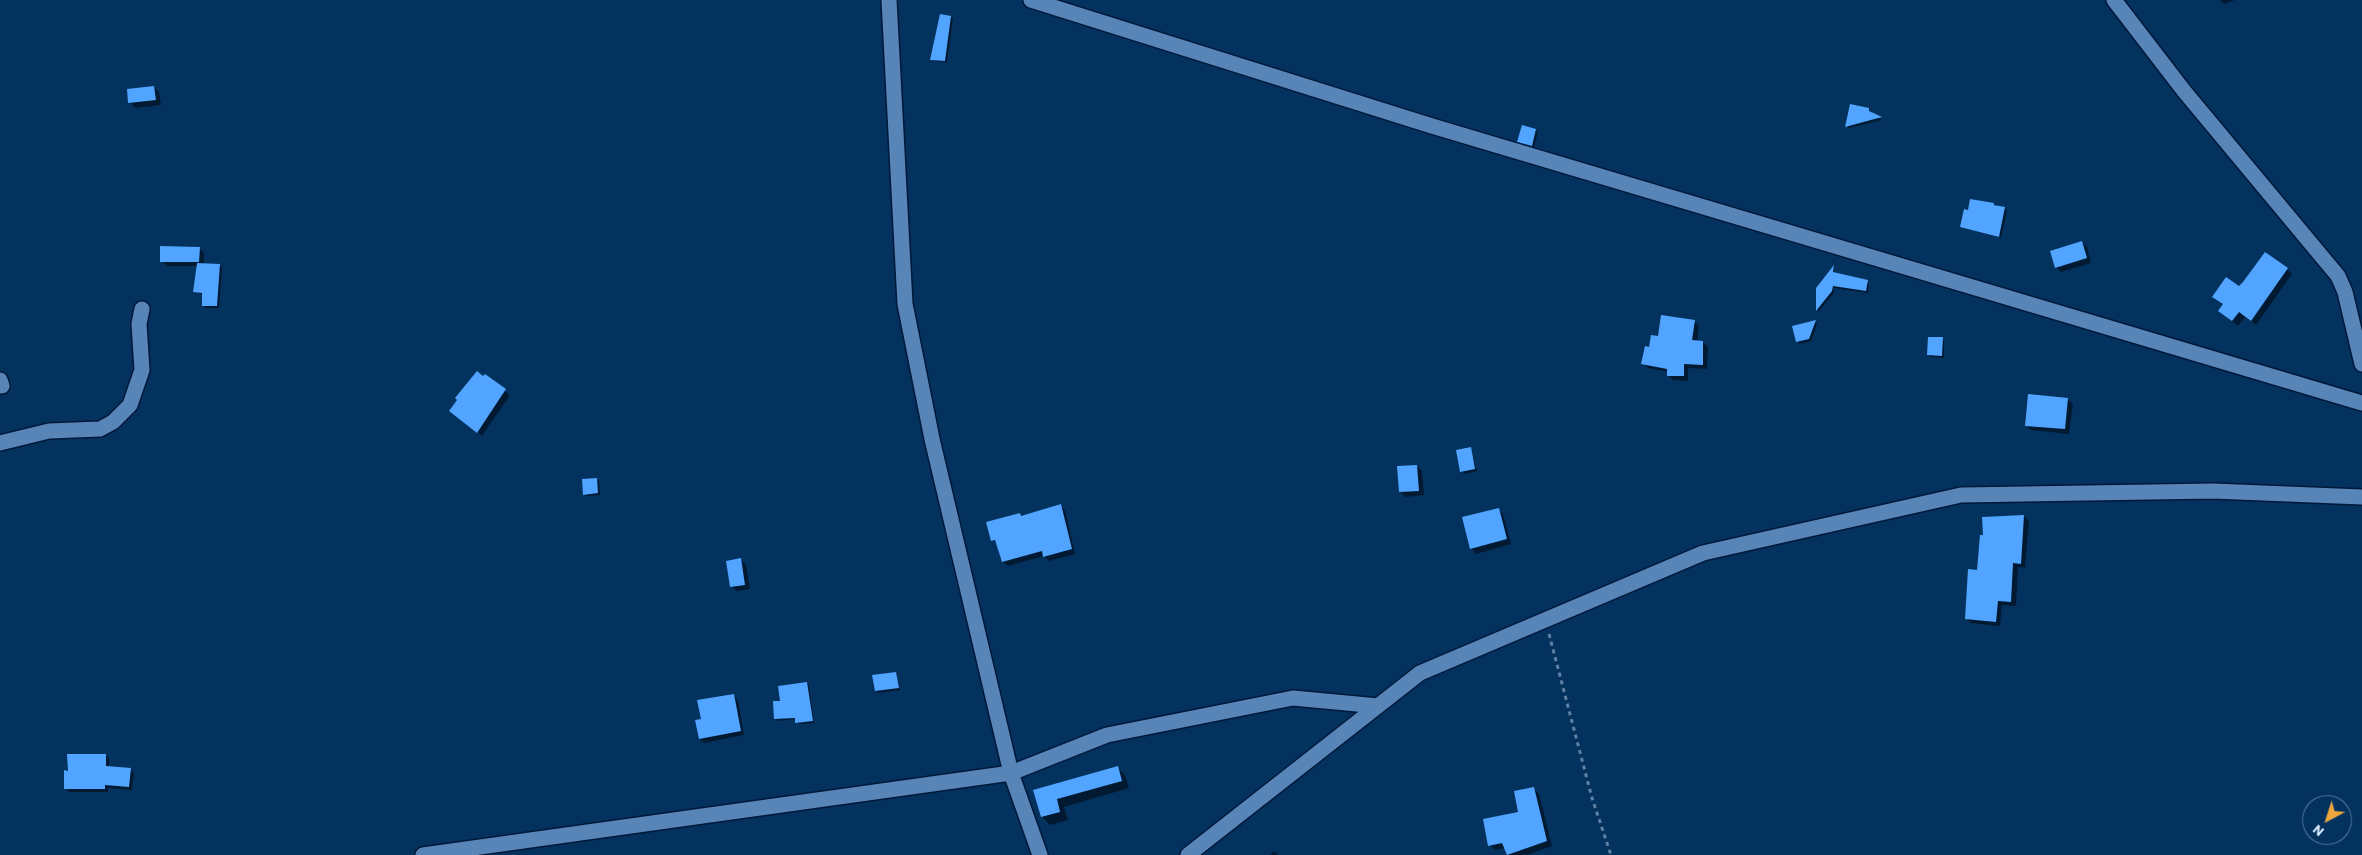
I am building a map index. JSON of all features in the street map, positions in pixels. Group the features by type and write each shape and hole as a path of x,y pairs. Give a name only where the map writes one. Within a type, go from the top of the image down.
{"street":[{"path":"889,0 905,304 932,439 1011,773 1040,855"},
{"path":"1031,0 1442,128 2362,402"},
{"path":"2114,0 2184,91 2338,276 2345,292 2362,364"},
{"path":"0,443 49,431 100,429 112,422 130,404 142,370 139,324 142,309"},
{"path":"1188,855 1420,673 1703,553 1961,495 2213,491 2362,497"},
{"path":"423,855 1011,773 1107,735 1293,698 1378,706"}],"path":[{"path":"1546,620 1592,798 1611,855"}],"building":[{"path":"940,14 951,16 945,61 930,60"},
{"path":"154,86 156,100 128,103 127,89"},
{"path":"1850,104 1869,108 1869,111 1882,117 1845,127"},
{"path":"1522,125 1536,129 1532,146 1517,142"},
{"path":"1970,199 2005,207 1999,237 1960,227 1964,209 1968,210"},
{"path":"2082,241 2087,258 2055,268 2050,251"},
{"path":"160,246 200,247 199,262 160,262"},
{"path":"2265,252 2288,268 2251,321 2239,312 2232,321 2218,311 2223,304 2212,297 2226,277 2239,286"},
{"path":"197,263 220,264 217,306 202,306 202,293 193,292"},
{"path":"1834,265 1833,272 1868,280 1866,291 1833,286 1832,291 1816,311 1816,288"},
{"path":"1661,315 1695,320 1692,340 1703,341 1703,365 1684,364 1684,376 1667,376 1667,369 1641,364 1645,346 1649,347 1651,335 1658,336"},
{"path":"1816,320 1809,339 1796,342 1792,326"},
{"path":"1928,337 1943,337 1942,356 1927,355"},
{"path":"477,371 483,376 485,374 506,389 477,433 449,411 457,400 455,398"},
{"path":"2028,394 2068,398 2065,429 2025,426"},
{"path":"1471,447 1475,469 1460,472 1456,450"},
{"path":"1417,465 1419,491 1399,492 1397,466"},
{"path":"597,478 598,493 583,495 582,479"},
{"path":"1061,504 1072,549 1043,557 1042,551 1002,562 995,540 991,541 986,522 1020,513 1021,516"},
{"path":"1499,508 1507,539 1470,549 1462,517"},
{"path":"2024,515 2021,564 2013,563 2011,602 1998,601 1996,622 1965,619 1968,569 1977,570 1980,535 1983,535 1982,517"},
{"path":"741,558 745,585 730,587 726,561"},
{"path":"896,672 899,688 875,691 872,675"},
{"path":"807,682 813,721 795,723 795,718 774,719 773,701 780,701 778,686"},
{"path":"734,694 741,731 699,739 695,720 701,719 697,700"},
{"path":"67,754 106,754 106,766 131,768 129,787 105,785 105,789 64,789 64,770 68,771"},
{"path":"1118,766 1122,781 1057,799 1060,812 1041,817 1033,790"},
{"path":"1534,787 1547,841 1507,855 1502,843 1488,846 1483,819 1518,812 1514,791"}]}
